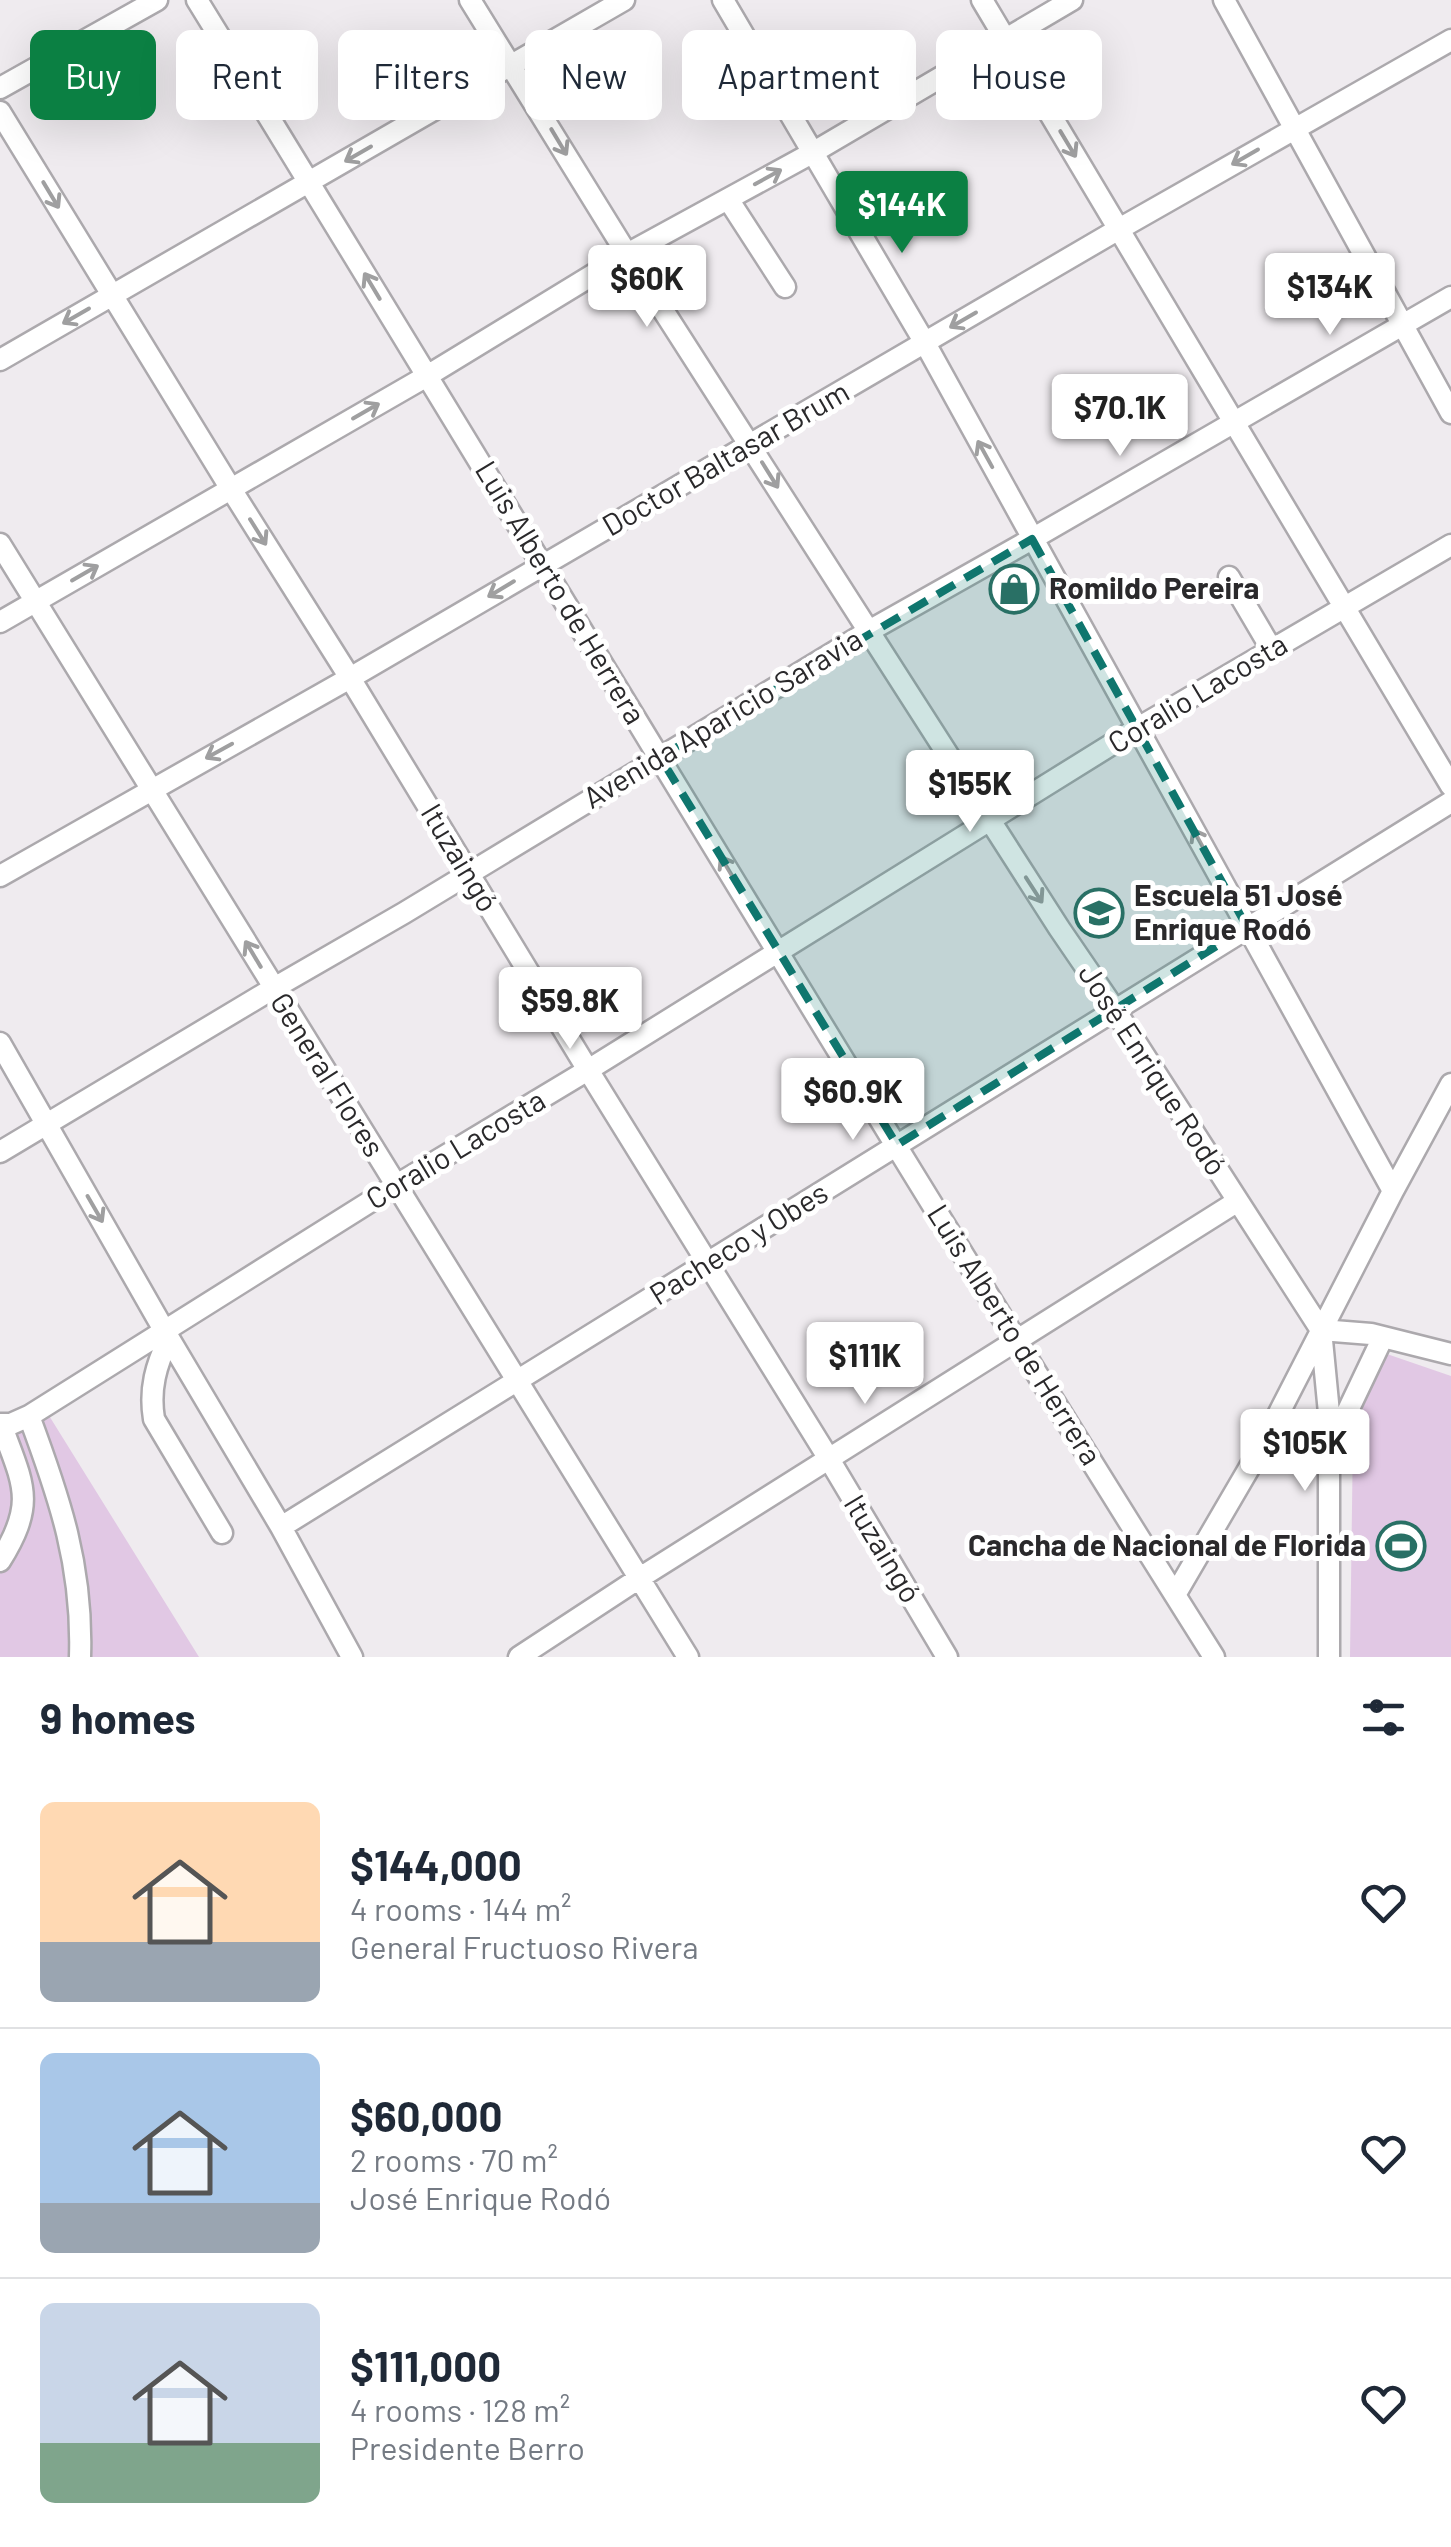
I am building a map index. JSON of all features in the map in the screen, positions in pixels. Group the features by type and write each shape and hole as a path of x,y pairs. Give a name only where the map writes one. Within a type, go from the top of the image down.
{"street":[{"path":"0,88 158,0"},
{"name":"Luis Alberto de Herrera","path":"196,0 1214,1657"},
{"name":"José Enrique Rodó","path":"470,0 627,254 1321,1330"},
{"path":"0,360 624,0"},
{"path":"722,0 925,343 1392,1191"},
{"path":"982,0 1000,30"},
{"path":"1020,30 1072,0"},
{"path":"1224,0 1451,413"},
{"name":"Doctor Baltasar Brum","path":"0,876 350,678 1451,40"},
{"path":"0,622 427,376 627,254 936,79"},
{"name":"Ituzaingó","path":"0,112 947,1657"},
{"path":"1054,120 1451,786"},
{"path":"728,199 785,287"},
{"name":"Avenida Aparicio Saravia","path":"0,1152 869,631 1451,297"},
{"name":"General Flores","path":"0,544 688,1657"},
{"name":"Coralio Lacosta","path":"0,1424 29,1416 166,1334 395,1186 1138,728 1451,545"},
{"path":"1229,577 1272,650"},
{"name":"Pacheco y Obes","path":"282,1527 1451,802"},
{"path":"0,1044 282,1527 352,1657"},
{"path":"1175,1595 1262,1446 1451,1084"},
{"path":"519,1657 1238,1201"},
{"path":"1321,1330 1383,1337 1451,1354"},
{"path":"1321,1330 1329,1412 1328,1657"},
{"path":"166,1334 151,1401 154,1419 222,1533"},
{"path":"1329,1450 1383,1337"},
{"path":"29,1416 76,1567 80,1657"},
{"path":"0,1424 23,1483 24,1504 17,1530 0,1560"}],"highlighted area":[{"path":"1032,539 1247,927 897,1145 660,757"}],"shaded area":[{"name":"Cancha de Nacional de Florida","path":"1384,1353 1451,1376 1451,1657 1350,1657 1353,1434"},
{"path":"48,1414 199,1657 0,1657 0,1437 19,1433"}],"place":[{"name":"Romildo Pereira","path":"1014,589"},
{"name":"Escuela 51 José Enrique Rodó","path":"1099,913"},
{"name":"Cancha de Nacional de Florida","path":"1401,1546"}]}
